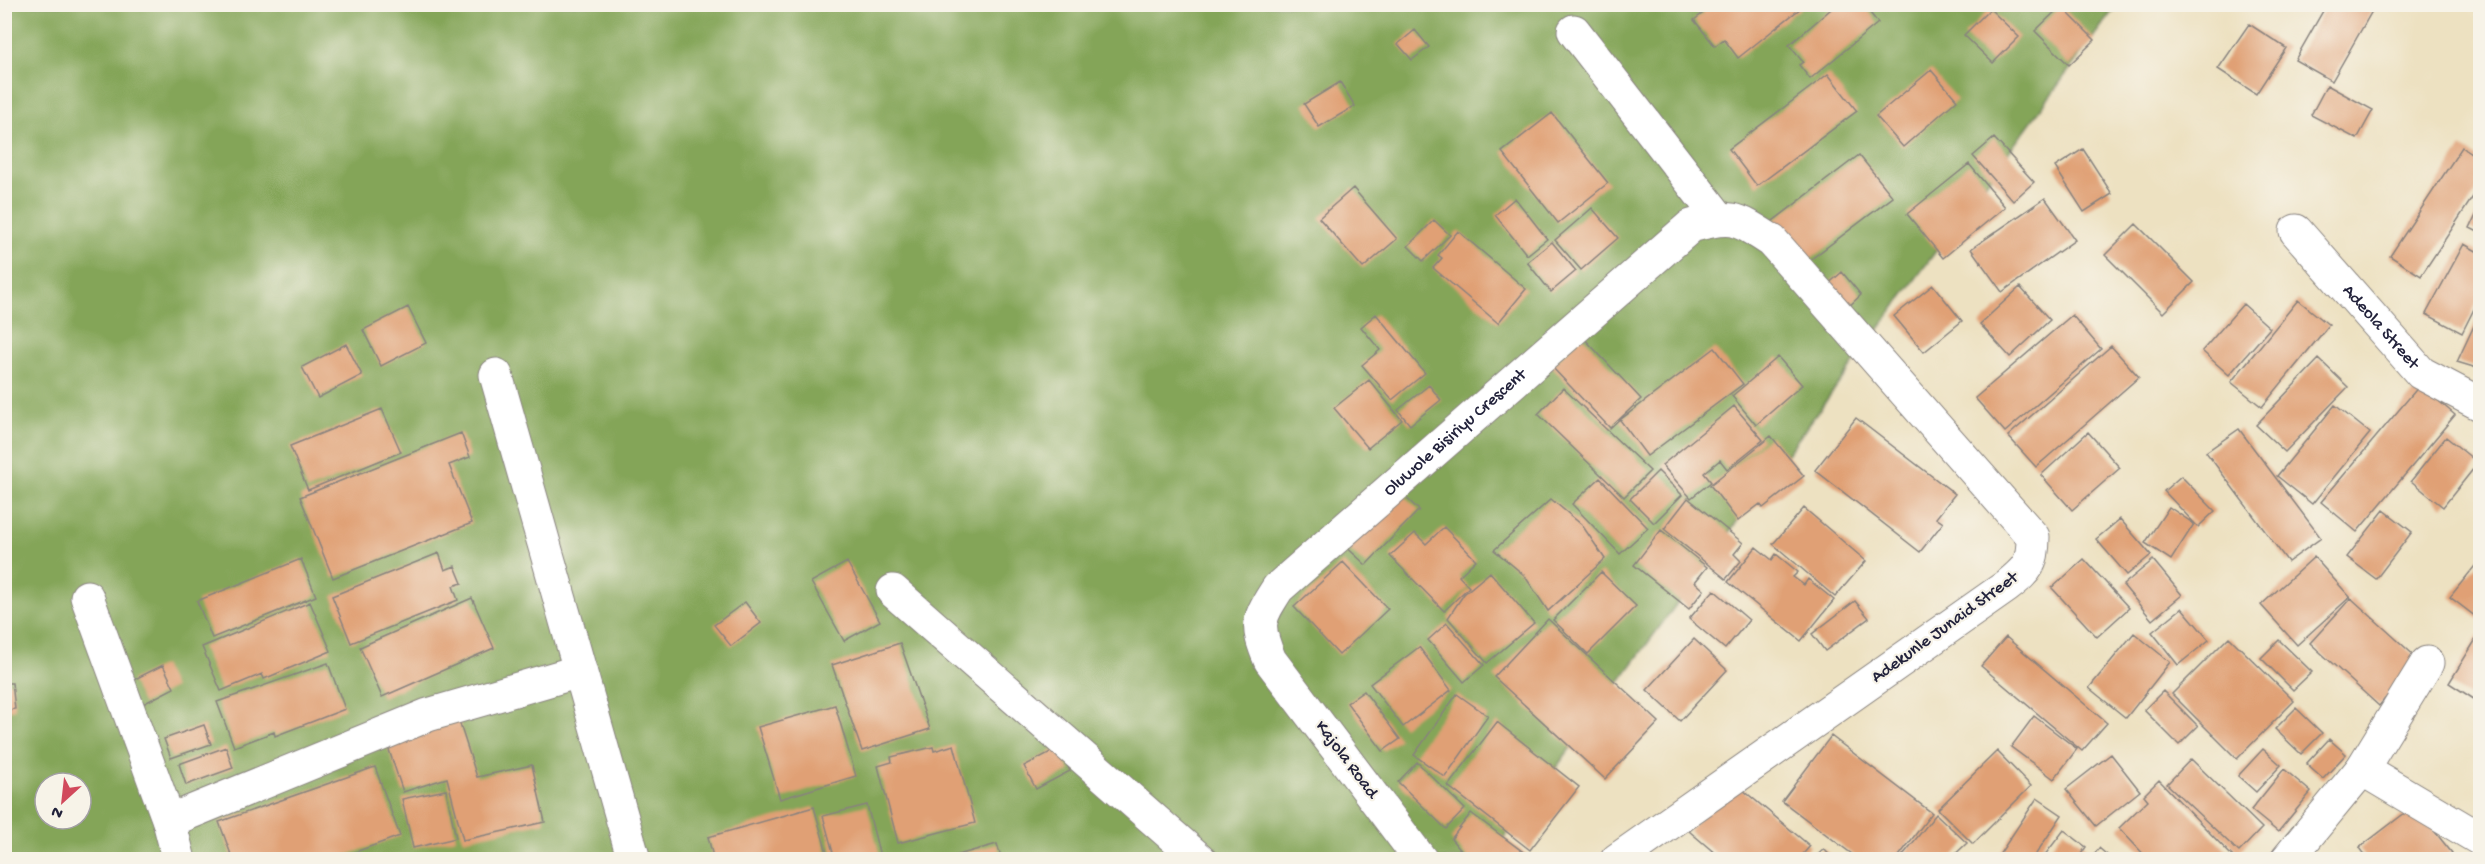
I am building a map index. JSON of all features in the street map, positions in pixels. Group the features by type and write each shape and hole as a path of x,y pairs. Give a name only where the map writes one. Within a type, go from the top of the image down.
{"street":[{"path":"1574,31 1705,222"},
{"name":"Oluwole Bisiriyu Crescent","path":"1270,660 1260,635 1262,613 1278,588 1705,222"},
{"name":"Adekunle Junaid Street","path":"1617,860 2007,586 2022,573 2033,557 2032,537 1772,241 1743,222 1705,222"},
{"name":"Adeola Street","path":"2296,231 2421,373 2481,404"},
{"path":"496,375 634,860"},
{"path":"893,591 1200,860"},
{"path":"87,597 169,821 179,860"},
{"name":"Kajola Road","path":"1270,660 1422,860"},
{"path":"2287,860 2362,769 2427,663"},
{"path":"169,821 428,715 580,671"},
{"path":"2362,769 2481,839"}],"green space":[{"path":"5,5 2117,5 1489,859 5,860"}],"building":[{"path":"1696,4 1806,4 1738,58 1724,39 1715,46 1694,20 1703,13"},
{"path":"1837,4 1863,4 1878,23 1810,79 1799,65 1803,62 1789,45"},
{"path":"2327,4 2376,4 2332,81 2295,60"},
{"path":"2061,6 2095,40 2069,65 2035,31"},
{"path":"1990,9 2019,37 1993,63 1964,35"},
{"path":"2249,24 2286,48 2256,94 2218,69"},
{"path":"1415,30 1429,47 1412,60 1398,44"},
{"path":"1931,70 1957,100 1903,147 1876,116"},
{"path":"1828,74 1857,111 1757,186 1729,149"},
{"path":"1340,82 1355,106 1319,127 1304,104"},
{"path":"2327,85 2373,110 2357,139 2311,115"},
{"path":"1552,113 1608,183 1558,223 1502,152"},
{"path":"1994,138 2034,182 2013,201 1973,156"},
{"path":"2462,147 2480,159 2480,186 2421,276 2390,256"},
{"path":"2083,149 2112,194 2084,212 2055,167"},
{"path":"1859,155 1893,197 1802,266 1769,224"},
{"path":"1969,164 2005,207 1943,258 1907,214"},
{"path":"1353,188 1397,239 1363,268 1319,218"},
{"path":"1515,198 1547,239 1527,255 1495,215"},
{"path":"2045,198 2075,240 2002,292 1971,249"},
{"path":"2480,207 2480,233 2470,228"},
{"path":"1592,208 1618,238 1581,270 1555,240"},
{"path":"1434,220 1450,235 1423,261 1408,246"},
{"path":"2136,224 2194,282 2163,313 2105,255"},
{"path":"1458,231 1526,289 1498,323 1433,268 1442,258 1438,255"},
{"path":"1552,242 1576,271 1551,292 1527,262"},
{"path":"2464,244 2480,253 2480,297 2462,333 2426,314"},
{"path":"1842,272 1861,295 1846,309 1826,286"},
{"path":"1933,285 1962,321 1924,352 1894,316"},
{"path":"2020,287 2050,320 2010,357 1980,324"},
{"path":"2298,300 2329,325 2262,407 2231,382"},
{"path":"2243,304 2270,328 2229,375 2202,351"},
{"path":"408,307 426,343 381,366 363,330"},
{"path":"2480,313 2480,369 2457,362"},
{"path":"1376,314 1425,373 1392,400 1362,365 1380,350 1361,327"},
{"path":"2072,315 2101,349 2005,432 1975,398"},
{"path":"1582,336 1641,399 1610,428 1551,366"},
{"path":"346,344 362,375 318,398 302,367"},
{"path":"2111,346 2139,377 2036,467 2008,436"},
{"path":"1715,348 1743,384 1647,456 1620,420"},
{"path":"1778,357 1802,385 1756,425 1732,396"},
{"path":"2319,359 2348,387 2285,452 2256,425"},
{"path":"1369,380 1402,420 1368,448 1334,408"},
{"path":"1429,385 1441,400 1410,425 1398,410"},
{"path":"2420,385 2455,415 2357,532 2321,502"},
{"path":"1563,388 1650,471 1624,497 1538,414"},
{"path":"2335,405 2370,433 2312,504 2277,476"},
{"path":"1734,406 1763,440 1727,469 1720,460 1704,473 1711,482 1691,498 1662,465"},
{"path":"382,409 401,452 308,490 290,446"},
{"path":"1856,418 1955,494 1936,518 1943,523 1920,552 1815,470"},
{"path":"2239,429 2321,538 2288,562 2206,452"},
{"path":"2088,432 2120,468 2072,510 2041,475"},
{"path":"461,433 470,457 449,465 472,523 333,578 300,497"},
{"path":"1771,436 1804,476 1763,508 1760,504 1738,521 1710,485"},
{"path":"2446,437 2478,463 2443,507 2411,481"},
{"path":"1658,471 1682,495 1654,523 1630,499"},
{"path":"2181,476 2215,511 2198,527 2164,491"},
{"path":"1600,478 1648,528 1620,554 1572,504"},
{"path":"1396,488 1419,510 1366,565 1342,543"},
{"path":"1688,498 1743,543 1734,554 1741,561 1726,579 1664,529"},
{"path":"1551,499 1582,525 1605,559 1548,611 1524,575 1494,550"},
{"path":"2169,507 2194,524 2171,560 2145,543"},
{"path":"1804,508 1866,561 1835,597 1773,544"},
{"path":"2384,510 2412,532 2376,579 2347,557"},
{"path":"2120,519 2151,555 2127,575 2096,539"},
{"path":"1444,527 1476,560 1459,576 1469,587 1444,611 1390,556 1415,533 1426,544"},
{"path":"1661,530 1707,567 1695,582 1704,590 1689,609 1634,565"},
{"path":"1756,547 1772,560 1776,554 1798,572 1793,577 1804,585 1808,579 1834,600 1801,641 1728,582"},
{"path":"439,553 445,570 455,566 462,583 453,586 458,600 351,643 332,596"},
{"path":"2314,557 2350,597 2297,645 2261,605"},
{"path":"301,559 316,596 212,638 197,601"},
{"path":"2084,559 2129,608 2097,637 2052,588"},
{"path":"2153,560 2182,595 2152,620 2123,585"},
{"path":"847,562 880,621 844,641 811,582"},
{"path":"1343,562 1388,609 1339,655 1294,607"},
{"path":"2478,562 2480,564 2480,620 2450,597"},
{"path":"1490,572 1534,623 1487,663 1448,618 1464,594"},
{"path":"1601,572 1636,606 1588,654 1553,620"},
{"path":"1714,590 1749,620 1725,649 1689,619"},
{"path":"472,598 494,648 382,697 360,647"},
{"path":"2351,598 2418,659 2379,706 2310,643"},
{"path":"1855,601 1869,618 1825,651 1812,634"},
{"path":"310,602 331,651 264,679 262,674 221,691 202,647"},
{"path":"745,602 761,623 731,646 714,625"},
{"path":"2182,608 2209,640 2178,665 2152,632"},
{"path":"1548,619 1659,722 1605,779 1494,677"},
{"path":"1447,623 1484,665 1464,682 1428,640"},
{"path":"2134,633 2170,662 2126,718 2089,688"},
{"path":"2478,636 2480,637 2480,703 2449,683"},
{"path":"2006,637 2107,723 2082,751 1981,666"},
{"path":"2229,637 2294,701 2237,759 2172,694"},
{"path":"1694,639 1727,670 1680,721 1647,690"},
{"path":"2279,640 2312,672 2293,690 2261,658"},
{"path":"900,643 930,729 862,751 832,665"},
{"path":"1419,647 1451,690 1403,727 1370,684"},
{"path":"328,663 345,709 275,736 274,732 234,747 217,702"},
{"path":"163,665 174,688 143,704 131,681"},
{"path":"4,683 12,683 15,709 4,711"},
{"path":"1364,691 1400,739 1383,751 1347,703"},
{"path":"2163,691 2198,726 2179,745 2144,710"},
{"path":"1457,694 1488,716 1445,777 1414,755"},
{"path":"835,705 856,776 780,799 758,727"},
{"path":"2296,708 2322,733 2301,754 2275,729"},
{"path":"2034,716 2077,749 2054,779 2011,747"},
{"path":"459,721 477,777 532,765 545,822 463,840 447,778 403,792 387,744"},
{"path":"1497,722 1579,787 1530,850 1448,786"},
{"path":"204,725 211,744 171,758 164,739"},
{"path":"1831,736 1932,813 1896,860 1860,860 1782,801"},
{"path":"2329,739 2346,754 2323,779 2306,764"},
{"path":"954,745 975,823 898,843 878,766 892,762 891,757 933,747 934,751"},
{"path":"226,747 233,768 186,785 179,764"},
{"path":"1058,748 1070,771 1036,789 1024,766"},
{"path":"2263,749 2281,765 2256,792 2238,776"},
{"path":"1997,751 2031,786 1973,844 1938,809"},
{"path":"2111,754 2140,791 2096,826 2066,789"},
{"path":"2191,759 2262,828 2239,852 2167,784"},
{"path":"1417,762 1465,809 1446,829 1398,782"},
{"path":"375,767 400,836 333,860 233,860 219,822"},
{"path":"2284,769 2311,792 2278,832 2251,810"},
{"path":"1731,780 1810,846 1798,860 1723,860 1689,831"},
{"path":"2159,780 2233,857 2230,860 2149,860 2119,828 2148,800 2144,795"},
{"path":"446,790 456,838 413,848 402,799"},
{"path":"2037,798 2062,815 2032,860 2000,860 1997,858"},
{"path":"867,805 881,860 835,860 823,816"},
{"path":"2414,806 2452,853 2443,860 2368,860 2359,848"},
{"path":"814,807 829,860 706,860 713,857 708,837"},
{"path":"1471,813 1534,860 1469,860 1451,839"},
{"path":"1936,814 1967,843 1949,860 1899,860"},
{"path":"2064,830 2086,847 2077,860 2041,860"},
{"path":"997,844 1002,860 955,860 954,856"},
{"path":"2099,848 2113,860 2090,860"},
{"path":"1824,849 1834,860 1812,860"}]}
